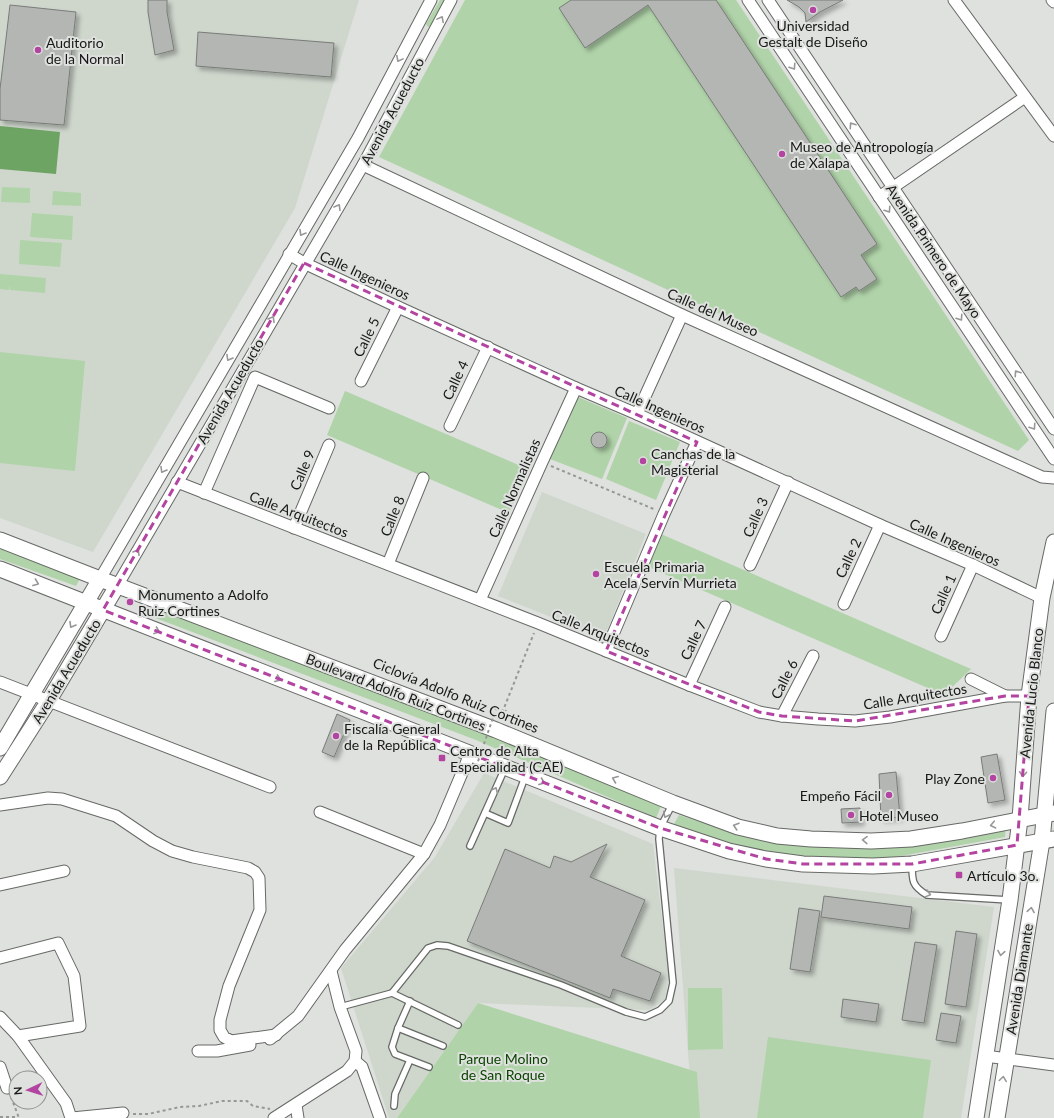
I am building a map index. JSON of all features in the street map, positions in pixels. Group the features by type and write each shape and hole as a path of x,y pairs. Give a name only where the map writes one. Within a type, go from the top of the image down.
{"main road":[{"name":"Boulevard Adolfo Ruiz Cortines","path":"0,540 100,580 496,730 738,827 776,836 810,840 911,839 962,832 1050,814"},
{"name":"Avenida Lucio Blanco","path":"1016,846 1020,819 1029,696 1042,598 1054,542"},
{"path":"0,569 86,602 475,760 505,768 660,828 729,851 766,859 803,864 873,866 912,864 1048,840"},
{"name":"Avenida Acueducto","path":"0,748 100,580"},
{"name":"Avenida Acueducto","path":"0,777 6,756 48,702 117,586"},
{"name":"Avenida Lucio Blanco","path":"1048,840 1054,711"},
{"name":"Avenida Diamante","path":"997,1118 1006,1058 1048,840"},
{"name":"Avenida Diamante","path":"976,1118 1010,900 1016,846"}],"street":[{"name":"Avenida Acueducto","path":"100,580 358,138 431,0"},
{"name":"Avenida Acueducto","path":"117,586 304,263 363,165 451,0"},
{"name":"Avenida Primero de Mayo","path":"748,0 1054,459"},
{"name":"Avenida Primero de Mayo","path":"768,0 1054,429"},
{"path":"954,0 1054,136"},
{"path":"416,28 432,37"},
{"path":"879,197 1025,97"},
{"path":"358,138 373,146"},
{"name":"Calle del Museo","path":"363,165 682,315 1042,476 1054,478"},
{"name":"Calle Ingenieros","path":"289,254 304,263 398,307 788,482 880,525 972,565 1042,598"},
{"name":"Calle 5","path":"361,382 398,307"},
{"path":"637,414 682,315"},
{"name":"Calle 4","path":"450,426 488,347"},
{"path":"204,493 255,377 330,408"},
{"name":"Calle Normalistas","path":"480,600 576,388"},
{"path":"606,651 664,514 697,442"},
{"name":"Calle 9","path":"294,528 329,445"},
{"name":"Calle 8","path":"388,564 423,478"},
{"name":"Calle Arquitectos","path":"177,482 480,600 759,712 782,716 855,721 890,717 1005,696 1029,696"},
{"name":"Calle 3","path":"750,565 788,482"},
{"name":"Calle 2","path":"844,604 880,525"},
{"name":"Calle 1","path":"941,636 972,565"},
{"name":"Calle 7","path":"689,685 725,607"},
{"name":"Calle 6","path":"782,716 813,656"},
{"path":"971,680 1005,696"},
{"path":"0,682 48,702 270,787"},
{"path":"198,1051 217,1051 265,1042 276,1035 298,1016 345,950 424,854 475,760"},
{"path":"0,805 48,798 62,799 116,816 153,841 172,851 193,857 248,868 255,872 259,878 260,910 228,986 220,1020 220,1030 224,1037 231,1041 276,1035"},
{"path":"320,812 424,854"},
{"path":"0,884 64,871"},
{"path":"0,958 58,944 74,976 80,1026 18,1036"},
{"path":"331,971 340,1007 356,1051 373,1118"},
{"path":"0,1017 18,1036 66,1103 72,1118 123,1113"},
{"path":"986,1056 1054,1065"},
{"path":"274,1118 359,1064"},
{"path":"359,1064 380,1118"},
{"path":"0,1067 8,1088"},
{"path":"296,1105 298,1118"}],"lane":[{"path":"470,846 505,768"},
{"path":"485,813 508,822 525,776"},
{"path":"340,1007 392,993 428,948 437,944 448,946 560,985 626,1012 645,1017 660,1010 670,1001 673,983 660,855 660,828 673,802"},
{"path":"912,864 912,878 914,884 927,895 1010,900"},
{"path":"392,993 458,1025"},
{"path":"410,1001 398,1028 392,1047 395,1054 429,1067"},
{"path":"398,1028 443,1046"},
{"path":"394,1106 395,1094 410,1060"}],"path":[{"path":"542,462 664,514"},
{"path":"475,760 477,773 474,773 496,709 505,712 538,623"},
{"name":"Ciclovía Adolfo Ruiz Cortines","path":"492,719 499,722 506,708"},
{"path":"123,1113 148,1114 180,1107 199,1106 228,1101 247,1101 253,1106 285,1112"},
{"path":"0,1117 18,1117"}],"highlighted area":[{"path":"304,263 697,442 606,651 759,712 782,716 855,721 1005,696 1029,696 1017,845 912,864 803,864 766,859 660,828 103,610"}],"shaded area":[{"path":"0,0 359,0 295,208 93,552 0,518"},
{"path":"0,126 60,132 56,174 0,169"},
{"path":"542,492 646,534 604,638 498,596"},
{"path":"484,773 653,844 669,977 665,999 649,1010 478,1003 397,1118 389,1118 341,968 435,857"},
{"path":"674,868 994,907 961,1118 693,1118"}],"green space":[{"path":"440,0 445,0 431,26 428,27 426,24"},
{"path":"465,0 736,0 1029,440 1018,451 379,157"},
{"path":"2,187 30,188 30,203 1,202"},
{"path":"53,191 81,193 81,206 52,205"},
{"path":"32,213 73,216 72,240 30,237"},
{"path":"20,240 62,243 60,267 19,264"},
{"path":"0,274 46,278 45,293 10,290 10,285 9,290 0,289"},
{"path":"0,352 85,361 75,471 0,463"},
{"path":"345,391 528,469 509,513 327,435"},
{"path":"578,397 627,418 602,479 550,459"},
{"name":"Canchas de la Magisterial","path":"629,421 680,442 656,500 606,479"},
{"path":"661,534 971,669 944,695 646,566"},
{"path":"0,542 83,573 76,586 0,559"},
{"path":"158,607 662,804 656,818 476,740 153,617"},
{"path":"679,815 743,836 808,845 1006,823 1005,837 874,861 805,859 737,848 674,824"},
{"path":"688,988 722,988 723,1049 688,1050"},
{"name":"Parque Molino de San Roque","path":"478,1003 697,1072 700,1118 397,1118"},
{"path":"768,1037 931,1060 923,1118 757,1118"}],"building":[{"path":"148,0 167,0 167,12 174,50 155,55 148,12"},
{"name":"Museo de Antropología de Xalapa","path":"571,0 716,0 877,244 861,255 877,279 859,291 856,287 841,297 648,5 585,48 559,8"},
{"name":"Universidad Gestalt de Diseño","path":"787,0 843,0 820,12 806,22 805,13 799,7"},
{"name":"Auditorio de la Normal","path":"10,5 76,12 64,125 0,120 0,89"},
{"path":"198,32 334,43 331,77 196,66"},
{"path":"599,432 605,434 607,440 605,446 599,448 593,446 591,440 593,434"},
{"name":"Fiscalía General de la República","path":"337,714 350,720 334,757 322,752"},
{"name":"Play Zone","path":"997,754 1005,800 988,803 981,757"},
{"name":"Empeño Fácil","path":"896,772 900,817 881,819 879,774"},
{"path":"860,808 861,822 842,823 841,809"},
{"path":"607,844 590,877 645,900 621,956 661,973 650,1001 613,989 610,998 467,941 505,849 550,868 554,856 571,862"},
{"path":"824,896 912,907 909,929 821,917"},
{"path":"799,908 820,911 810,972 790,969"},
{"path":"956,931 977,934 966,1007 945,1004"},
{"path":"915,942 937,945 924,1023 902,1020"},
{"path":"843,999 879,1004 876,1022 841,1017"},
{"path":"941,1013 961,1016 956,1043 936,1040"}],"place":[{"name":"Universidad Gestalt de Diseño","path":"813,10"},
{"name":"Auditorio de la Normal","path":"38,50"},
{"name":"Museo de Antropología de Xalapa","path":"782,154"},
{"name":"Canchas de la Magisterial","path":"643,461"},
{"name":"Escuela Primaria Acela Servín Murrieta","path":"596,574"},
{"name":"Monumento a Adolfo Ruiz Cortines","path":"130,602"},
{"name":"Fiscalía General de la República","path":"336,736"},
{"name":"Centro de Alta Especialidad (CAE)","path":"442,758"},
{"name":"Play Zone","path":"993,778"},
{"name":"Empeño Fácil","path":"889,795"},
{"name":"Hotel Museo","path":"851,815"},
{"name":"Artículo 3o.","path":"959,875"}]}
